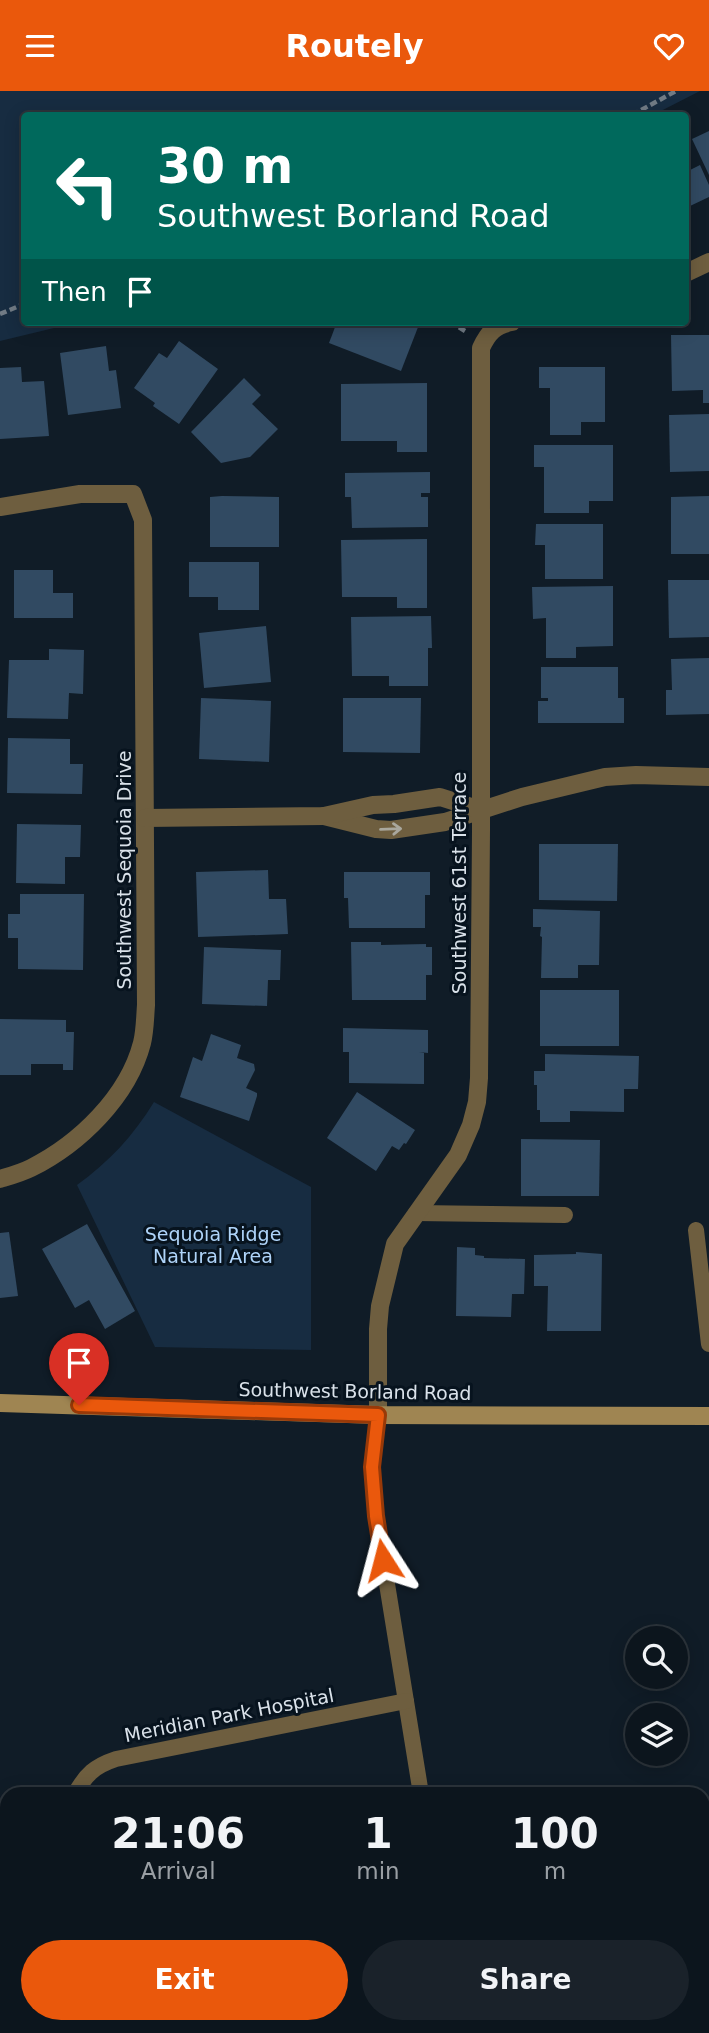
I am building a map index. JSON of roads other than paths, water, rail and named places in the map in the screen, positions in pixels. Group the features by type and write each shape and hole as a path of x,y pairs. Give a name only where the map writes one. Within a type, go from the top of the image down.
{"main road":[{"name":"Southwest Borland Road","path":"0,1403 378,1415 709,1416"}],"street":[{"path":"689,271 709,262"},
{"name":"Southwest 61st Terrace","path":"378,1415 380,1306 395,1244 458,1155 471,1125 477,1102 481,810 481,348 486,336 501,326"},
{"name":"Southwest Sequoia Drive","path":"0,506 80,494 133,494 143,520 146,1005 142,1042 133,1066 112,1102 87,1129 57,1153 28,1170 0,1179"},
{"path":"324,816 391,830 445,822 523,797 605,777 709,777"},
{"path":"145,818 324,816 373,805 440,797 481,810"}],"lane":[{"path":"416,1213 565,1215"},
{"path":"696,1230 709,1345"},
{"path":"378,1415 372,1467 376,1516 420,1787"},
{"name":"Meridian Park Hospital","path":"80,1787 99,1765 116,1759 406,1701"}],"park label":[{"name":"Sequoia Ridge Natural Area","path":"213,1245"}]}
